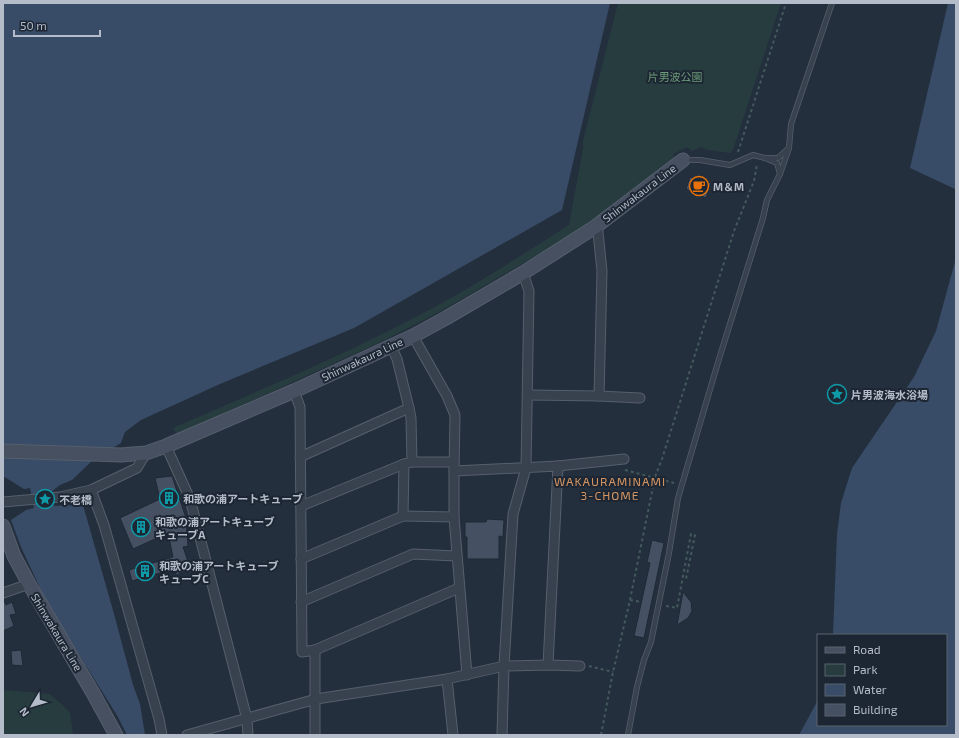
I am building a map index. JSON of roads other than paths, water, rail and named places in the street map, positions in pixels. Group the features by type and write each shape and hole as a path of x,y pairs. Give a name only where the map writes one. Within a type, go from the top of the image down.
{"main road":[{"name":"Shinwakaura Line","path":"3,451 121,455 146,453 166,446 294,391 414,336 523,273 595,227 683,160"},
{"name":"Shinwakaura Line","path":"3,526 14,556 29,584 116,735"}],"street":[{"path":"595,227 598,232 602,271 600,396"},
{"path":"502,735 504,666 513,514 526,468 529,291 523,273"},
{"path":"414,336 447,396 455,415 454,517 456,556 467,674"},
{"path":"391,346 397,359 411,418 403,516"},
{"path":"294,391 300,407 302,652 315,650 459,588"},
{"path":"528,395 640,398"},
{"path":"300,457 409,408"},
{"path":"166,446 190,499 247,719 248,735"},
{"path":"3,502 60,497 91,490 137,468 146,453"},
{"path":"301,506 408,463 454,467 526,468 624,459"},
{"path":"548,665 558,466"},
{"path":"91,490 104,525 159,719 162,735"},
{"path":"301,559 403,516 454,517"},
{"path":"301,602 413,554 456,556"},
{"path":"3,593 29,584"},
{"path":"315,650 316,735"},
{"path":"188,735 316,699 447,679 504,666 580,666"},
{"path":"447,679 453,735"}],"lane":[{"path":"628,735 637,687 644,660 651,642 669,553 678,498 718,359 763,218 767,200 780,174 789,148 790,124 832,3"},
{"path":"765,158 778,158 789,148"},
{"path":"683,160 696,159 730,165 753,155 777,163 780,174"}],"water":[{"path":"3,3 610,3 562,210 354,328 220,384 141,420 125,432 121,443 95,458 72,480 60,485 52,491 54,506 83,505 133,685 140,704 145,735 127,735 118,717 47,603 21,547 11,520 26,510 34,508 30,488 24,489 3,476"},
{"path":"948,3 956,3 956,198 955,189 910,168"},
{"path":"956,258 956,735 799,735 817,702 817,726 947,726 947,634 833,634 837,534 841,503 852,468 914,377 936,331"}],"place":[{"name":"M＆M","path":"699,186"},
{"name":"片男波海水浴場","path":"837,394"},
{"name":"和歌の浦アートキューブ","path":"169,498"},
{"name":"不老橋","path":"45,499"},
{"name":"和歌の浦アートキューブ キューブA","path":"141,527"},
{"name":"和歌の浦アートキューブ キューブC","path":"145,571"}],"district":[{"name":"WAKAURAMINAMI 3-CHOME","path":"610,488"}],"park label":[{"name":"片男波公園","path":"675,76"}]}
